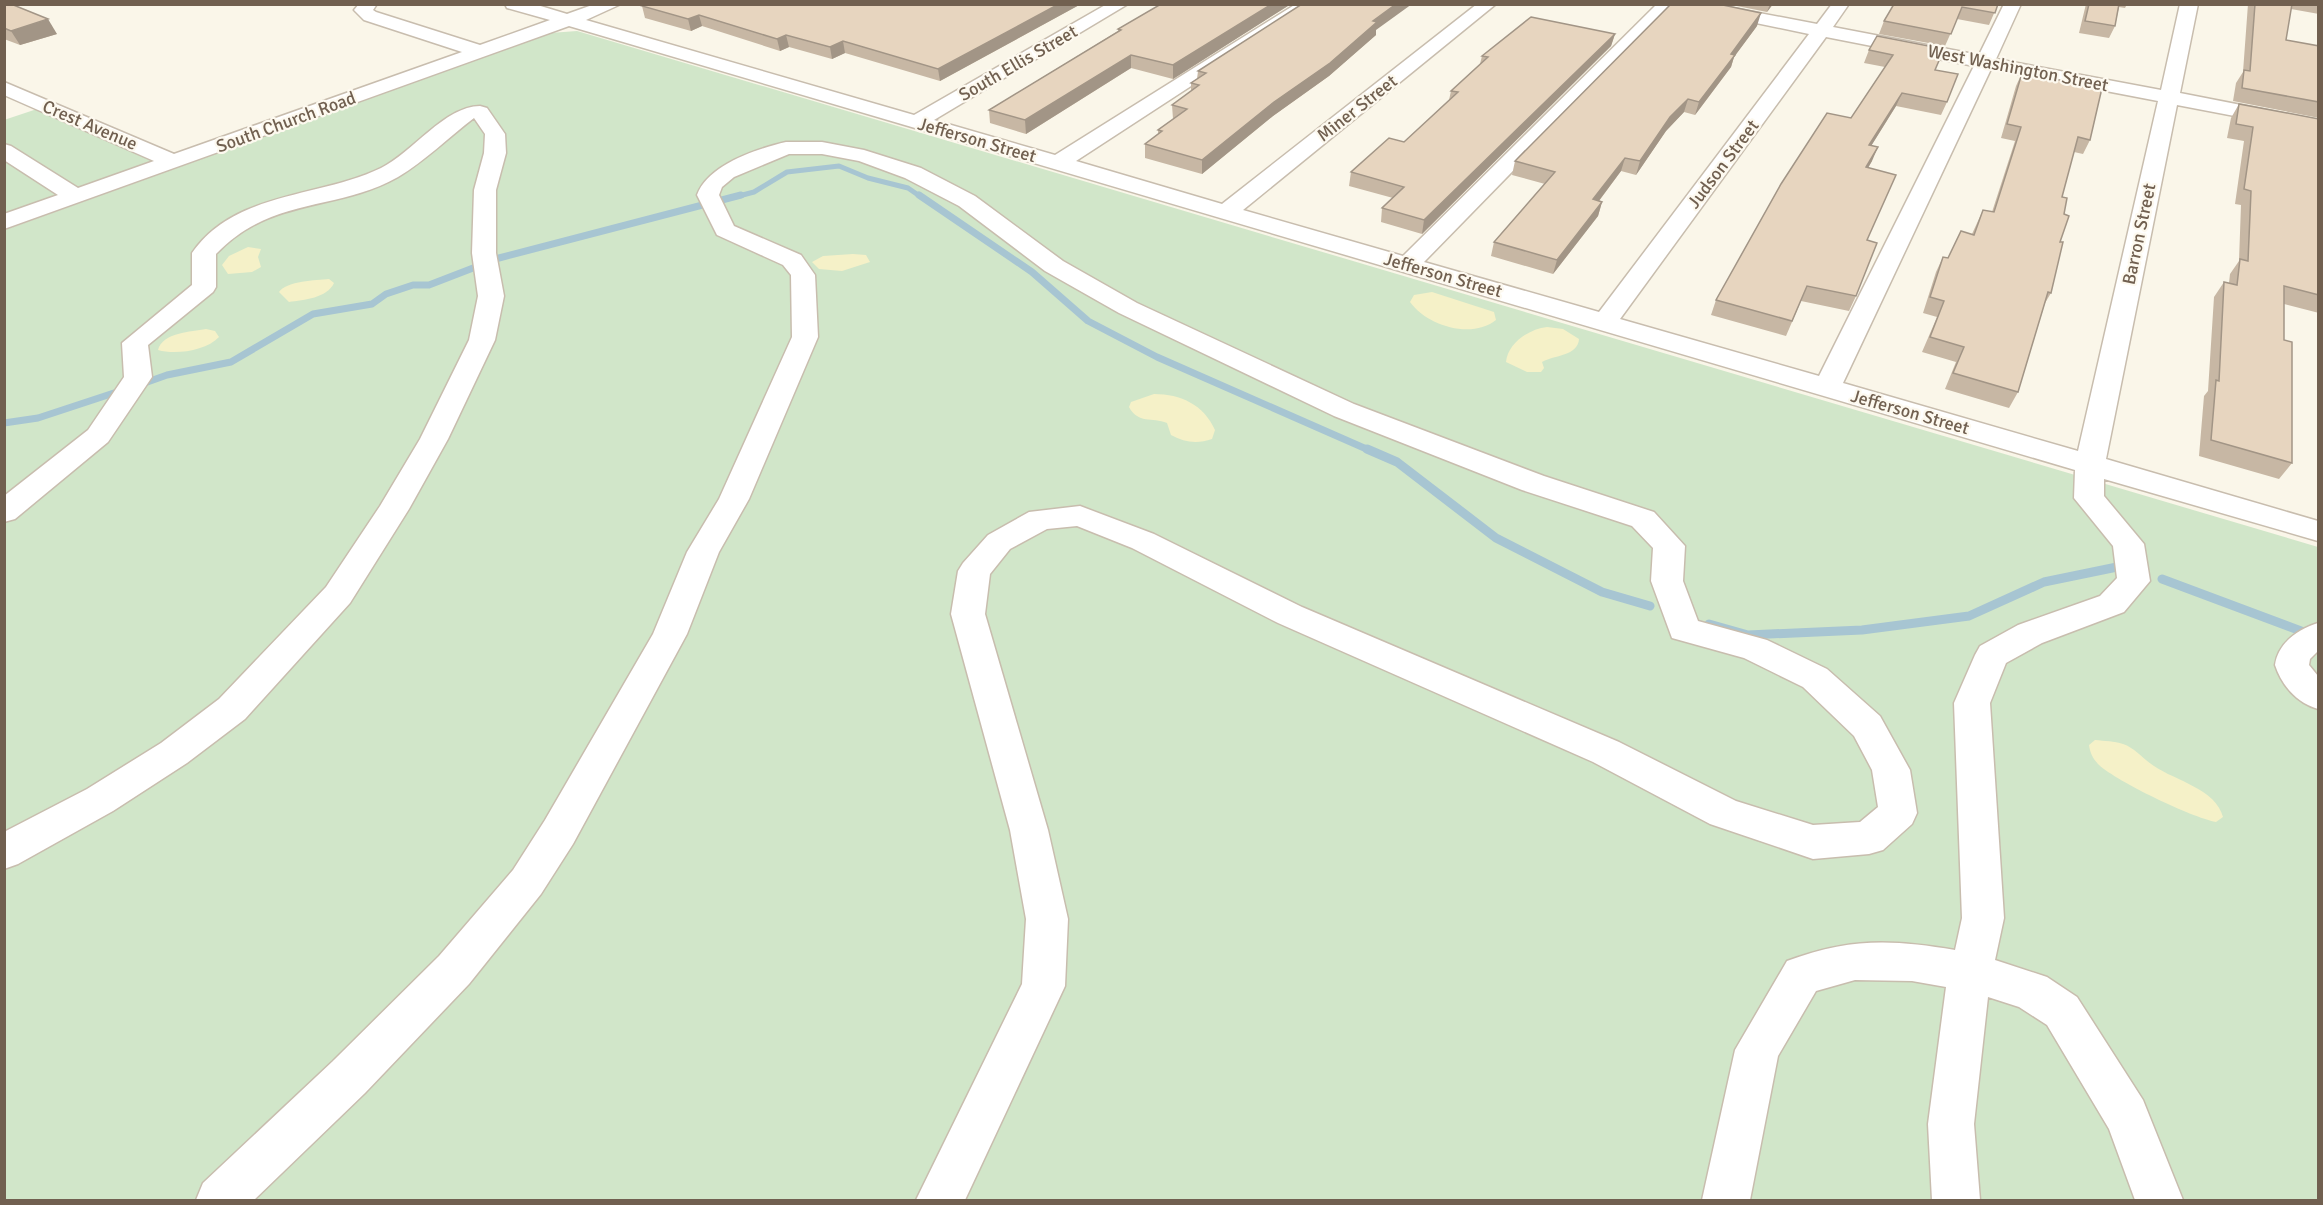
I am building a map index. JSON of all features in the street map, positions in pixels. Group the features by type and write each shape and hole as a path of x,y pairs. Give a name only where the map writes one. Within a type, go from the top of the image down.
{"street":[{"path":"369,4 363,10 369,16 481,52"},
{"name":"Jefferson Street","path":"513,4 2319,531"},
{"name":"South Church Road","path":"4,222 613,4"},
{"path":"1058,163 1309,4"},
{"name":"Miner Street","path":"1226,212 1488,4"},
{"path":"1407,265 1667,4"},
{"name":"West Washington Street","path":"1682,4 2319,126"},
{"name":"Judson Street","path":"1604,322 1841,4"},
{"path":"1827,388 2013,4"},
{"name":"Barron Street","path":"1971,972 1983,918 1972,703 1992,655 2030,634 2112,604 2134,581 2128,544 2090,498 2090,464 2188,4"},
{"name":"South Ellis Street","path":"916,122 1113,5"},
{"path":"399,26 423,17"},
{"name":"Crest Avenue","path":"4,88 176,162"},
{"path":"4,512 98,436 131,387 135,342 204,287 204,253 225,231 259,212 357,185 390,172 470,112 480,112 495,134 495,153 485,190 486,263 491,296 482,340 434,439 394,510 338,595 232,709 174,753 100,800 4,852"},
{"path":"220,1200 349,1077 454,970 527,882 559,832 670,634 702,552 738,489 805,337 804,275 792,260 725,231 711,202 712,184 726,172 786,148 822,148 864,156 913,173 967,201 1054,266 1128,308 1334,405 1533,483 1643,519 1669,546 1667,581 1684,628 1755,649 1815,678 1867,726 1891,770 1898,813 1869,838 1813,842 1724,813 1606,752 1290,615 1143,541 1080,516 1040,519 999,542 974,571 968,614 1029,830 1045,908 1047,920 1043,986 940,1200"},
{"path":"4,150 76,197"},
{"path":"2319,635 2301,648 2291,666 2293,674 2319,696"},
{"path":"1726,1200 1757,1050 1802,975 1855,961 1912,962 1971,972 2032,992 2062,1011 2127,1116 2159,1200"},
{"path":"1956,1200 1951,1124 1965,1001 1971,972"}],"green space":[{"path":"577,31 2318,547 2318,1200 5,1200 5,230 550,33"},
{"path":"40,108 168,162 5,220 4,120"}],"sand":[{"path":"248,247 261,249 258,257 261,267 252,272 228,274 222,265 229,256"},
{"path":"866,255 870,262 842,271 819,269 812,262 823,256"},
{"path":"329,279 334,283 331,288 314,297 289,302 279,292 295,283"},
{"path":"1432,292 1494,312 1496,320 1474,329 1450,327 1438,323 1417,310 1410,302 1414,295"},
{"path":"1547,327 1563,329 1579,339 1578,345 1570,352 1542,362 1544,368 1541,372 1527,372 1506,362 1511,349 1520,338"},
{"path":"206,329 215,331 219,337 206,346 181,352 158,350 161,344 171,336"},
{"path":"1154,394 1173,396 1198,408 1205,414 1215,430 1212,439 1202,442 1181,440 1171,435 1167,423 1141,418 1129,407 1131,402"},
{"path":"2095,740 2120,743 2131,748 2154,766 2212,799 2219,807 2223,817 2216,822 2205,819 2173,806 2108,772 2093,758 2089,745"}],"building":[{"path":"4,4 11,4 48,19 11,31 4,28"},
{"path":"647,4 1059,4 938,69 843,41 830,47 786,35 777,39 699,15 688,19 642,6"},
{"path":"1161,4 1272,4 1173,65 1131,55 1025,120 989,110 1121,30 1118,29"},
{"path":"1302,4 1396,4 1373,21 1377,22 1330,63 1274,102 1202,160 1145,144 1162,131 1158,130 1187,109 1172,105 1199,85 1191,83 1206,73 1198,71"},
{"path":"1671,4 1718,4 1761,13 1731,54 1735,55 1699,102 1688,99 1670,117 1640,161 1625,158 1593,199 1602,202 1557,260 1494,242 1555,172 1515,161"},
{"path":"1894,4 1998,4 1995,13 1962,7 1951,34 1884,21"},
{"path":"2089,4 2119,4 2115,26 2085,21"},
{"path":"2255,4 2292,4 2286,40 2319,46 2319,102 2242,88 2244,70 2250,71"},
{"path":"1531,17 1615,34 1424,220 1382,208 1404,187 1351,172 1389,138 1404,142 1458,92 1451,91 1488,57 1482,56"},
{"path":"1877,36 1944,49 1935,70 1958,74 1947,102 1902,93 1869,145 1878,147 1866,167 1896,175 1867,240 1877,243 1856,296 1807,286 1792,321 1716,300 1781,184 1827,113 1851,118 1893,55 1869,50"},
{"path":"2022,73 2102,88 2090,140 2078,137 2062,197 2067,198 2064,214 2069,216 2060,242 2063,242 2051,293 2048,292 2018,392 1953,373 1964,347 1930,337 1944,301 1930,297 1943,257 1948,258 1961,231 1974,235 1983,210 1994,212 2021,127 2007,124"},
{"path":"2239,104 2319,119 2319,295 2284,286 2284,340 2292,342 2292,463 2211,440 2216,380 2219,381 2224,282 2237,285 2240,259 2248,261 2251,191 2244,189 2253,127 2236,124"}],"waterway":[{"path":"735,197 754,192 787,172 839,166 868,178 908,188 921,197"},
{"path":"139,385 167,375 231,362 313,314 372,304 386,294 413,285 429,285 499,258 741,195"},
{"path":"919,195 1032,272 1088,321 1157,357 1371,451"},
{"path":"4,423 38,418 123,390"},
{"path":"1367,449 1397,462 1496,538 1602,592 1650,606"},
{"path":"1709,624 1748,635 1862,630 1969,616 2044,582 2117,567"},
{"path":"2162,579 2301,631"}]}
